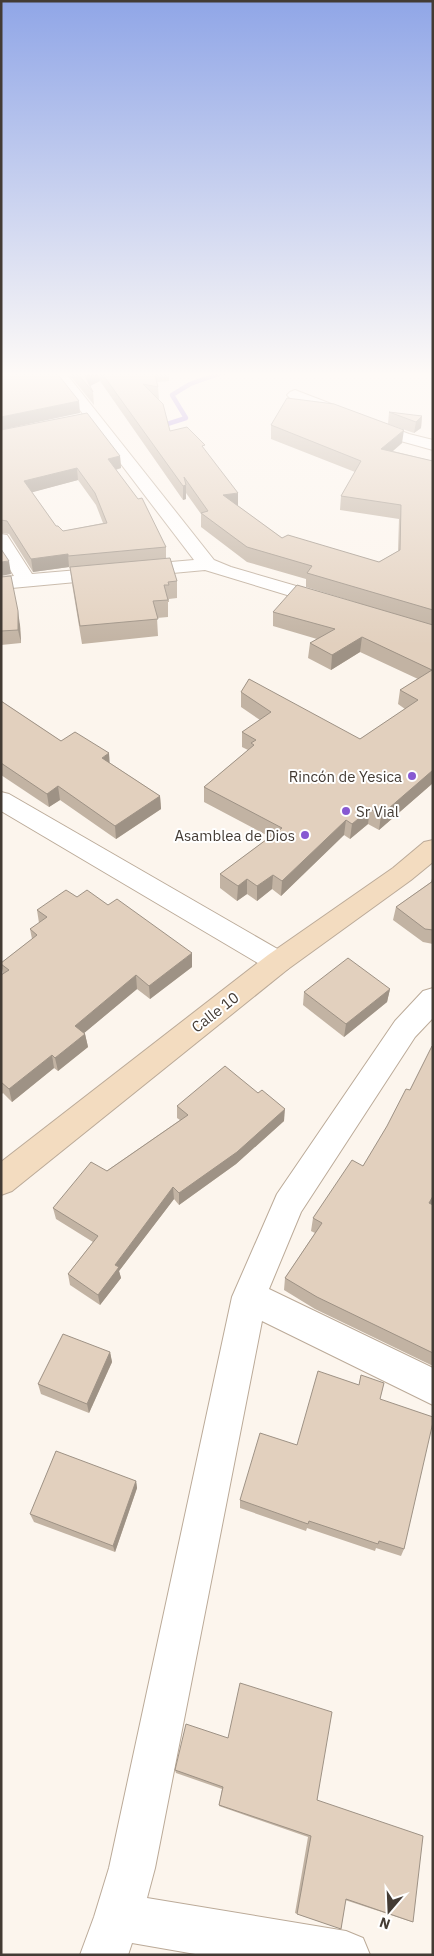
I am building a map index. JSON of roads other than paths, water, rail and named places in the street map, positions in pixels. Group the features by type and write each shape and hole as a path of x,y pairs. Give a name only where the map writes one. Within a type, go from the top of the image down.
{"main road":[{"name":"Calle 10","path":"1,1181 278,962 402,874 433,848"}],"street":[{"path":"122,463 207,564 224,571 348,607"},
{"path":"1,539 26,581"},
{"path":"1,583 207,564"},
{"path":"1,800 278,962"},
{"path":"346,1955 111,1936 132,1868 249,1297 288,1204 405,1029 433,999"},
{"path":"249,1297 433,1387"}],"place":[{"name":"Rincón de Yesica","path":"412,776"},
{"name":"Sr Vial","path":"346,811"},
{"name":"Asamblea de Dios","path":"305,835"}]}
